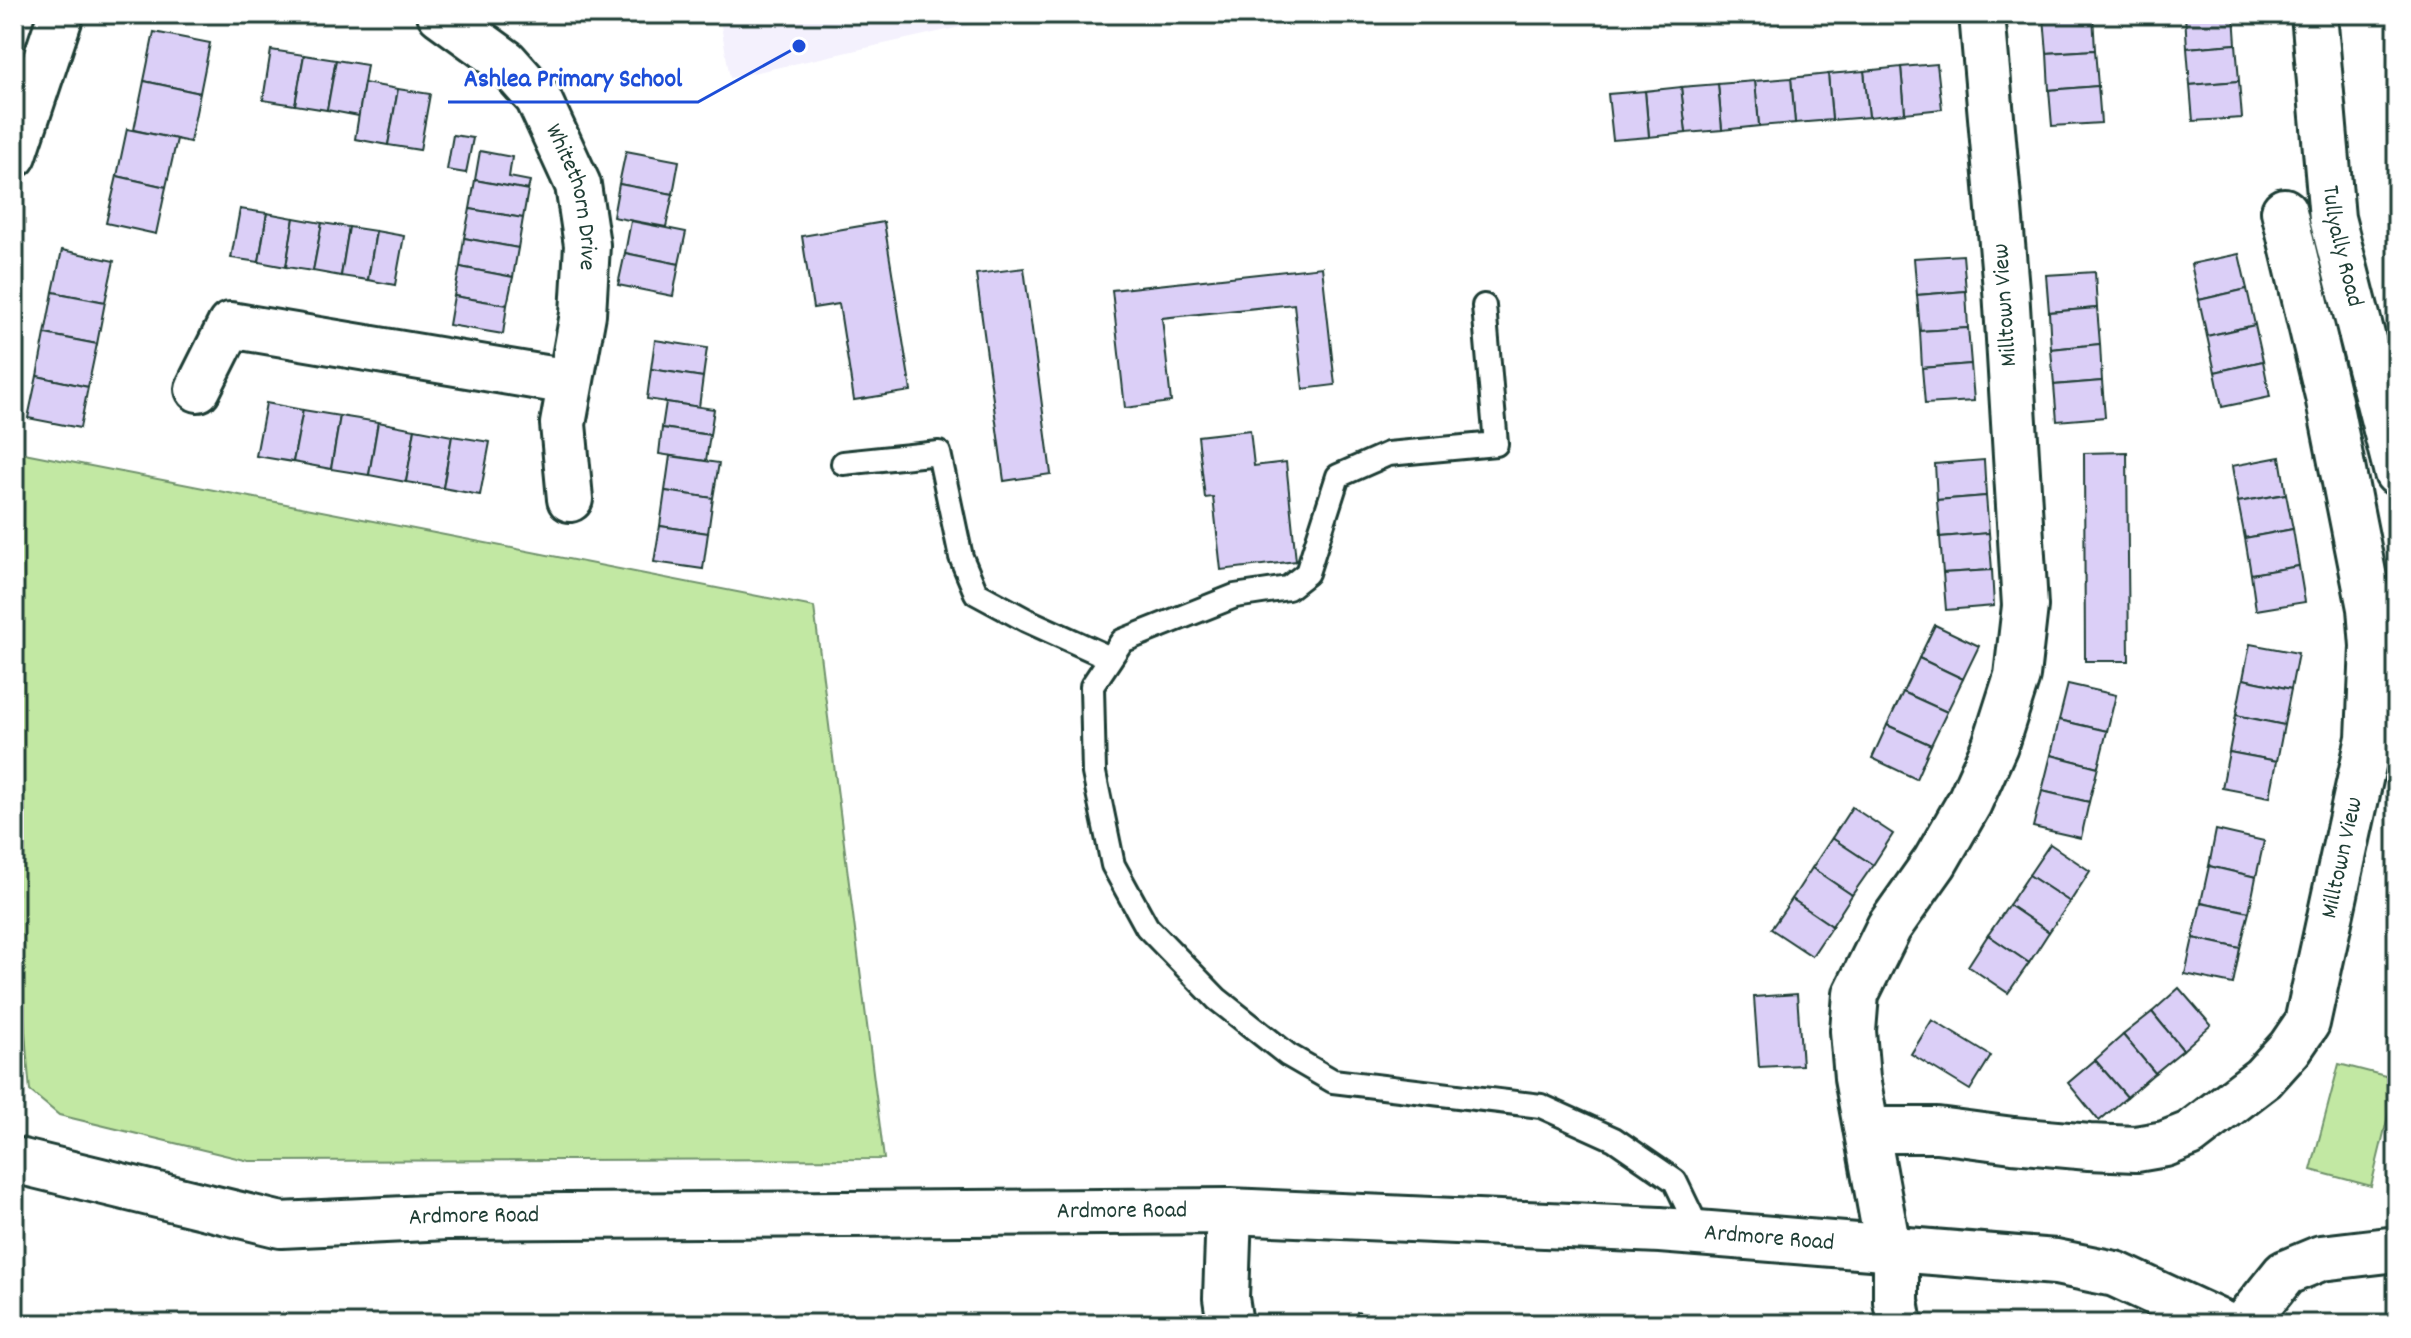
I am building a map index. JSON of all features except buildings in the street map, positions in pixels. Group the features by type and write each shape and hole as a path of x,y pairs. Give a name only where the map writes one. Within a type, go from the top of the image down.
{"street":[{"path":"16,142 61,14"},
{"name":"Whitethorn Drive","path":"440,14 506,62 538,98 578,185 587,245 583,314 563,424 570,499"},
{"name":"Milltown View","path":"1900,1324 1892,1248 1857,1078 1853,1031 1856,994 1889,927 1935,862 1969,803 1995,745 2017,676 2025,606 2006,289 1982,14"},
{"name":"Tullyally Road","path":"2314,14 2332,218 2397,473"},
{"name":"Milltown View","path":"1867,1130 1937,1130 2089,1147 2136,1149 2165,1144 2190,1134 2263,1078 2307,1023 2369,738 2373,646 2370,608 2328,396 2284,211"},
{"path":"198,389 230,325 569,382"},
{"name":"Ardmore Road","path":"14,1160 281,1225 447,1217 1229,1211 1700,1233 2056,1262 2115,1274 2223,1324"},
{"path":"1229,1211 1226,1298 1230,1324"},
{"path":"2244,1324 2285,1273 2321,1258 2397,1249"}],"lane":[{"path":"1484,306 1496,444 1388,454 1338,476 1307,573 1288,588 1235,596 1122,641 1110,658 1092,686 1094,773 1113,865 1147,927 1217,999 1288,1055 1333,1081 1541,1106 1614,1139 1675,1181 1700,1233"},
{"path":"843,463 939,453 961,557 976,593 1026,620 1110,658"}],"shaded area":[{"path":"719,14 1019,14 730,78"}],"green space":[{"path":"14,451 814,607 884,1159 249,1161 59,1115 30,1091 24,1011 14,771"},
{"path":"2339,1064 2397,1079 2371,1186 2311,1170"}],"place":[{"name":"Ashlea Primary School","path":"799,46"}]}
